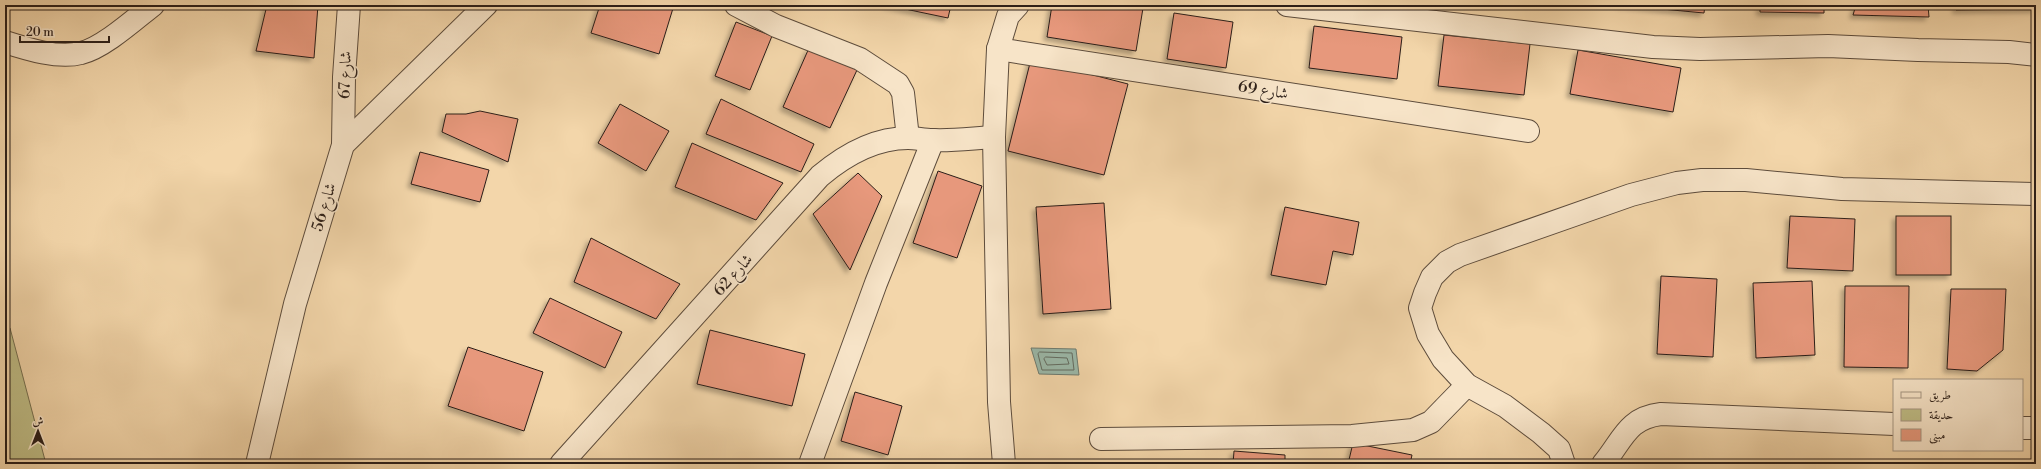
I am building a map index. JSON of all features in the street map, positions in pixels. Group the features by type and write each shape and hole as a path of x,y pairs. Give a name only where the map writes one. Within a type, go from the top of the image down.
{"street":[{"path":"5,42 21,47 57,53 82,53 96,47 154,5"},
{"name":"شارع 67","path":"343,145 344,77 349,5"},
{"name":"شارع 56","path":"256,464 295,304 343,145 486,5"},
{"path":"736,5 776,26 860,59 898,84 903,93 908,138"},
{"path":"1004,464 999,402 994,137 998,49 1008,16 1018,5"},
{"path":"1287,5 1653,47 1700,49 1828,46 2009,52 2036,55"},
{"name":"شارع 69","path":"998,49 1528,131"},
{"name":"شارع 62","path":"561,464 820,176 839,160 867,146 887,140 908,138 933,140 994,137"},
{"path":"810,464 876,283 933,140"},
{"path":"1564,464 1559,449 1541,433 1505,406 1466,385 1444,359 1423,323 1420,308 1432,277 1447,262 1460,255 1631,195 1677,183 1702,180 1746,180 1842,189 2036,194"},
{"path":"1102,439 1352,436 1414,430 1431,422 1466,385"},
{"path":"1603,464 1636,421 1648,415 1661,414 1893,424"},
{"path":"2023,428 2036,428"}],"green space":[{"path":"10,328 46,464 5,464 5,329"}],"water":[{"path":"1031,348 1076,349 1079,375 1039,374"}],"building":[{"path":"267,5 318,5 314,58 256,51"},
{"path":"600,5 674,5 659,54 591,33"},
{"path":"886,5 951,5 948,18"},
{"path":"1052,5 1123,5 1143,8 1136,51 1047,37"},
{"path":"1620,5 1705,5 1704,13"},
{"path":"1760,5 1824,5 1824,13 1760,12"},
{"path":"1856,5 1928,5 1929,17 1853,15"},
{"path":"1956,5 2036,5 2036,9 1956,10"},
{"path":"1174,13 1233,22 1226,68 1167,59"},
{"path":"736,22 772,36 750,90 715,76"},
{"path":"1314,26 1402,37 1397,79 1309,68"},
{"path":"1444,35 1530,44 1524,95 1438,86"},
{"path":"809,48 857,70 830,128 783,107"},
{"path":"1578,50 1681,68 1673,112 1570,94"},
{"path":"1031,59 1128,84 1104,175 1008,151"},
{"path":"721,99 814,144 801,172 706,134"},
{"path":"620,104 669,131 646,171 598,143"},
{"path":"480,111 518,119 508,162 442,132 446,114 466,114"},
{"path":"692,143 783,183 756,220 675,187"},
{"path":"420,152 489,170 480,202 411,184"},
{"path":"938,171 982,186 957,258 913,243"},
{"path":"858,173 882,196 850,270 813,214"},
{"path":"1104,203 1111,309 1043,314 1036,207"},
{"path":"1285,207 1359,222 1353,255 1333,251 1326,285 1271,275"},
{"path":"1790,216 1855,219 1853,271 1787,268"},
{"path":"1896,216 1951,216 1951,275 1896,275"},
{"path":"591,238 680,284 656,319 574,282"},
{"path":"1661,276 1717,279 1713,357 1657,354"},
{"path":"1812,281 1815,355 1756,358 1753,283"},
{"path":"1845,286 1909,286 1908,368 1844,367"},
{"path":"1951,289 2006,289 2003,350 1977,371 1947,369"},
{"path":"550,298 622,332 605,368 533,333"},
{"path":"710,330 805,354 792,406 697,384"},
{"path":"468,347 543,372 524,431 448,406"},
{"path":"855,392 902,406 888,455 841,441"},
{"path":"1353,443 1412,455 1410,464 1348,464"},
{"path":"1234,451 1285,455 1285,464 1233,464"}]}
